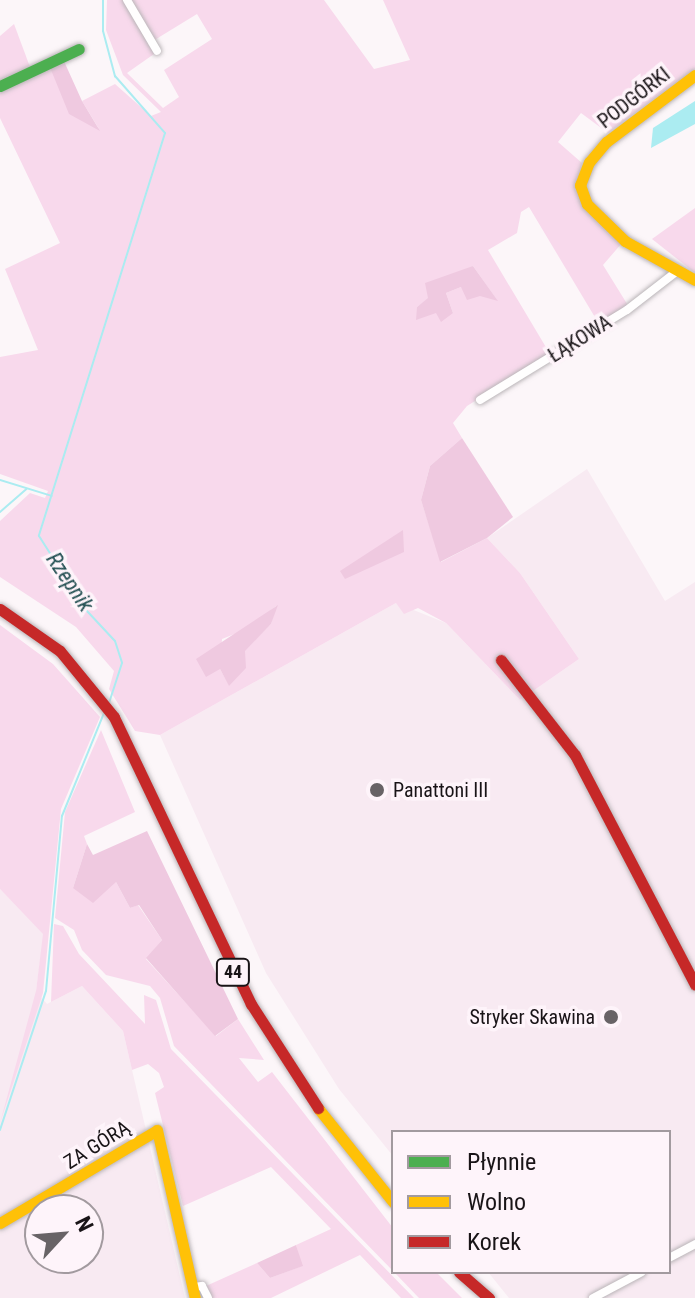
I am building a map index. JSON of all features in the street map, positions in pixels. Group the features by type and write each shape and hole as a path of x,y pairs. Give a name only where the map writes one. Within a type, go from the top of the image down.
{"street":[{"path":"127,0 157,51"},
{"path":"0,86 79,49"},
{"name":"PODGÓRKI","path":"695,75 606,142 580,185 587,204 612,230 676,272 695,280"},
{"name":"ŁĄKOWA","path":"480,400 627,310 676,272"},
{"name":"44","path":"0,609 60,651 100,696 114,717 245,994 293,1073 391,1199"},
{"path":"501,660 575,755 695,985"},
{"name":"ZA GÓRĄ","path":"0,1223 157,1130 194,1292 202,1286 208,1298"},
{"path":"671,1257 695,1244"},
{"path":"461,1274 487,1297"},
{"path":"593,1298 638,1274"}],"shaded area":[{"path":"107,0 324,0 374,69 410,60 383,0 695,0 695,69 608,133 581,113 558,142 582,163 576,189 622,243 603,265 629,307 599,324 529,207 521,212 517,233 488,250 550,354 467,406 453,423 462,438 430,466 421,500 441,562 487,538 520,573 579,659 520,700 446,623 418,608 404,614 396,603 160,735 135,731 109,689 114,671 76,627 0,577 0,521 30,493 45,498 48,491 0,474 0,357 38,350 5,269 60,243 0,118 0,89 49,65 99,129 82,101 115,84 151,116 161,112 123,75 106,30","holes":["197,14 212,39 164,70 179,97 163,108 127,73 154,54 148,44","473,266 497,300 461,287 446,293 453,313 417,307","276,606 271,624 244,651 229,685 220,669 222,639 247,629"]},
{"path":"14,24 30,67 0,80 0,36"},
{"path":"63,59 100,131 69,114 49,65"},
{"path":"695,208 695,273 652,239"},
{"path":"473,266 498,301 480,296 467,300 461,287 446,293 453,313 441,322 436,313 416,320 417,307 428,298 425,283"},
{"path":"462,438 513,517 487,538 440,562 421,500 430,466"},
{"path":"587,469 665,601 695,582 695,1298 509,1298 490,1274 671,1274 671,1130 391,1130 391,1154 339,1089 266,973 160,735 396,603 446,623 520,700 579,659 520,573 487,538"},
{"path":"403,530 404,552 345,579 340,571"},
{"path":"278,605 271,624 245,651 246,668 229,686 220,669 206,677 196,659"},
{"path":"0,625 53,664 100,717 61,809 43,993 0,1123 36,991 43,934 0,889"},
{"path":"101,730 135,812 84,836 87,844 73,888 116,882 130,908 138,905 162,940 146,959 216,1036 238,1019 264,1060 239,1058 258,1082 272,1072 391,1225 391,1269 174,1046 160,998 150,986 106,975 82,950 74,930 55,918 65,812"},
{"path":"147,831 238,1019 215,1036 146,958 162,940 139,905 130,908 116,882 93,903 73,888 87,844 93,855"},
{"path":"0,889 44,934 36,991 47,1004 82,986 123,1031 185,1298 0,1298"},
{"path":"54,924 63,926 79,954 145,1024 144,995 156,1000 171,1049 414,1298 401,1298 360,1255 271,1298 212,1298 206,1286 257,1263 270,1278 302,1266 296,1245 331,1229 271,1167 183,1206 155,1093 164,1087 159,1073 148,1064 132,1070 123,1031 82,986 51,1002"},
{"path":"296,1245 303,1266 270,1278 257,1263"},
{"path":"396,1274 438,1274 462,1298 419,1298"}],"water":[{"path":"695,101 695,124 651,148 653,128"}],"waterway":[{"name":"Rzepnik","path":"103,0 103,31 115,76 165,133 39,536 87,611 115,641 122,663 109,703"},
{"path":"0,480 52,496"},
{"path":"0,512 26,489"},
{"name":"Rzepnik","path":"0,1130 46,991 62,816 104,713"}],"traffic: fast":[{"path":"0,86 79,49"}],"traffic: slow":[{"path":"695,75 606,142 589,162 580,185 587,204 625,241 695,280"},
{"path":"318,1108 391,1199"},
{"path":"0,1223 157,1130 195,1298"}],"traffic: jam":[{"path":"0,609 60,651 114,717 251,1004 318,1108"},
{"path":"501,660 575,755 695,985"},
{"path":"461,1274 489,1298"}],"place":[{"name":"Panattoni III","path":"377,790"},
{"name":"Stryker Skawina","path":"611,1017"}]}
